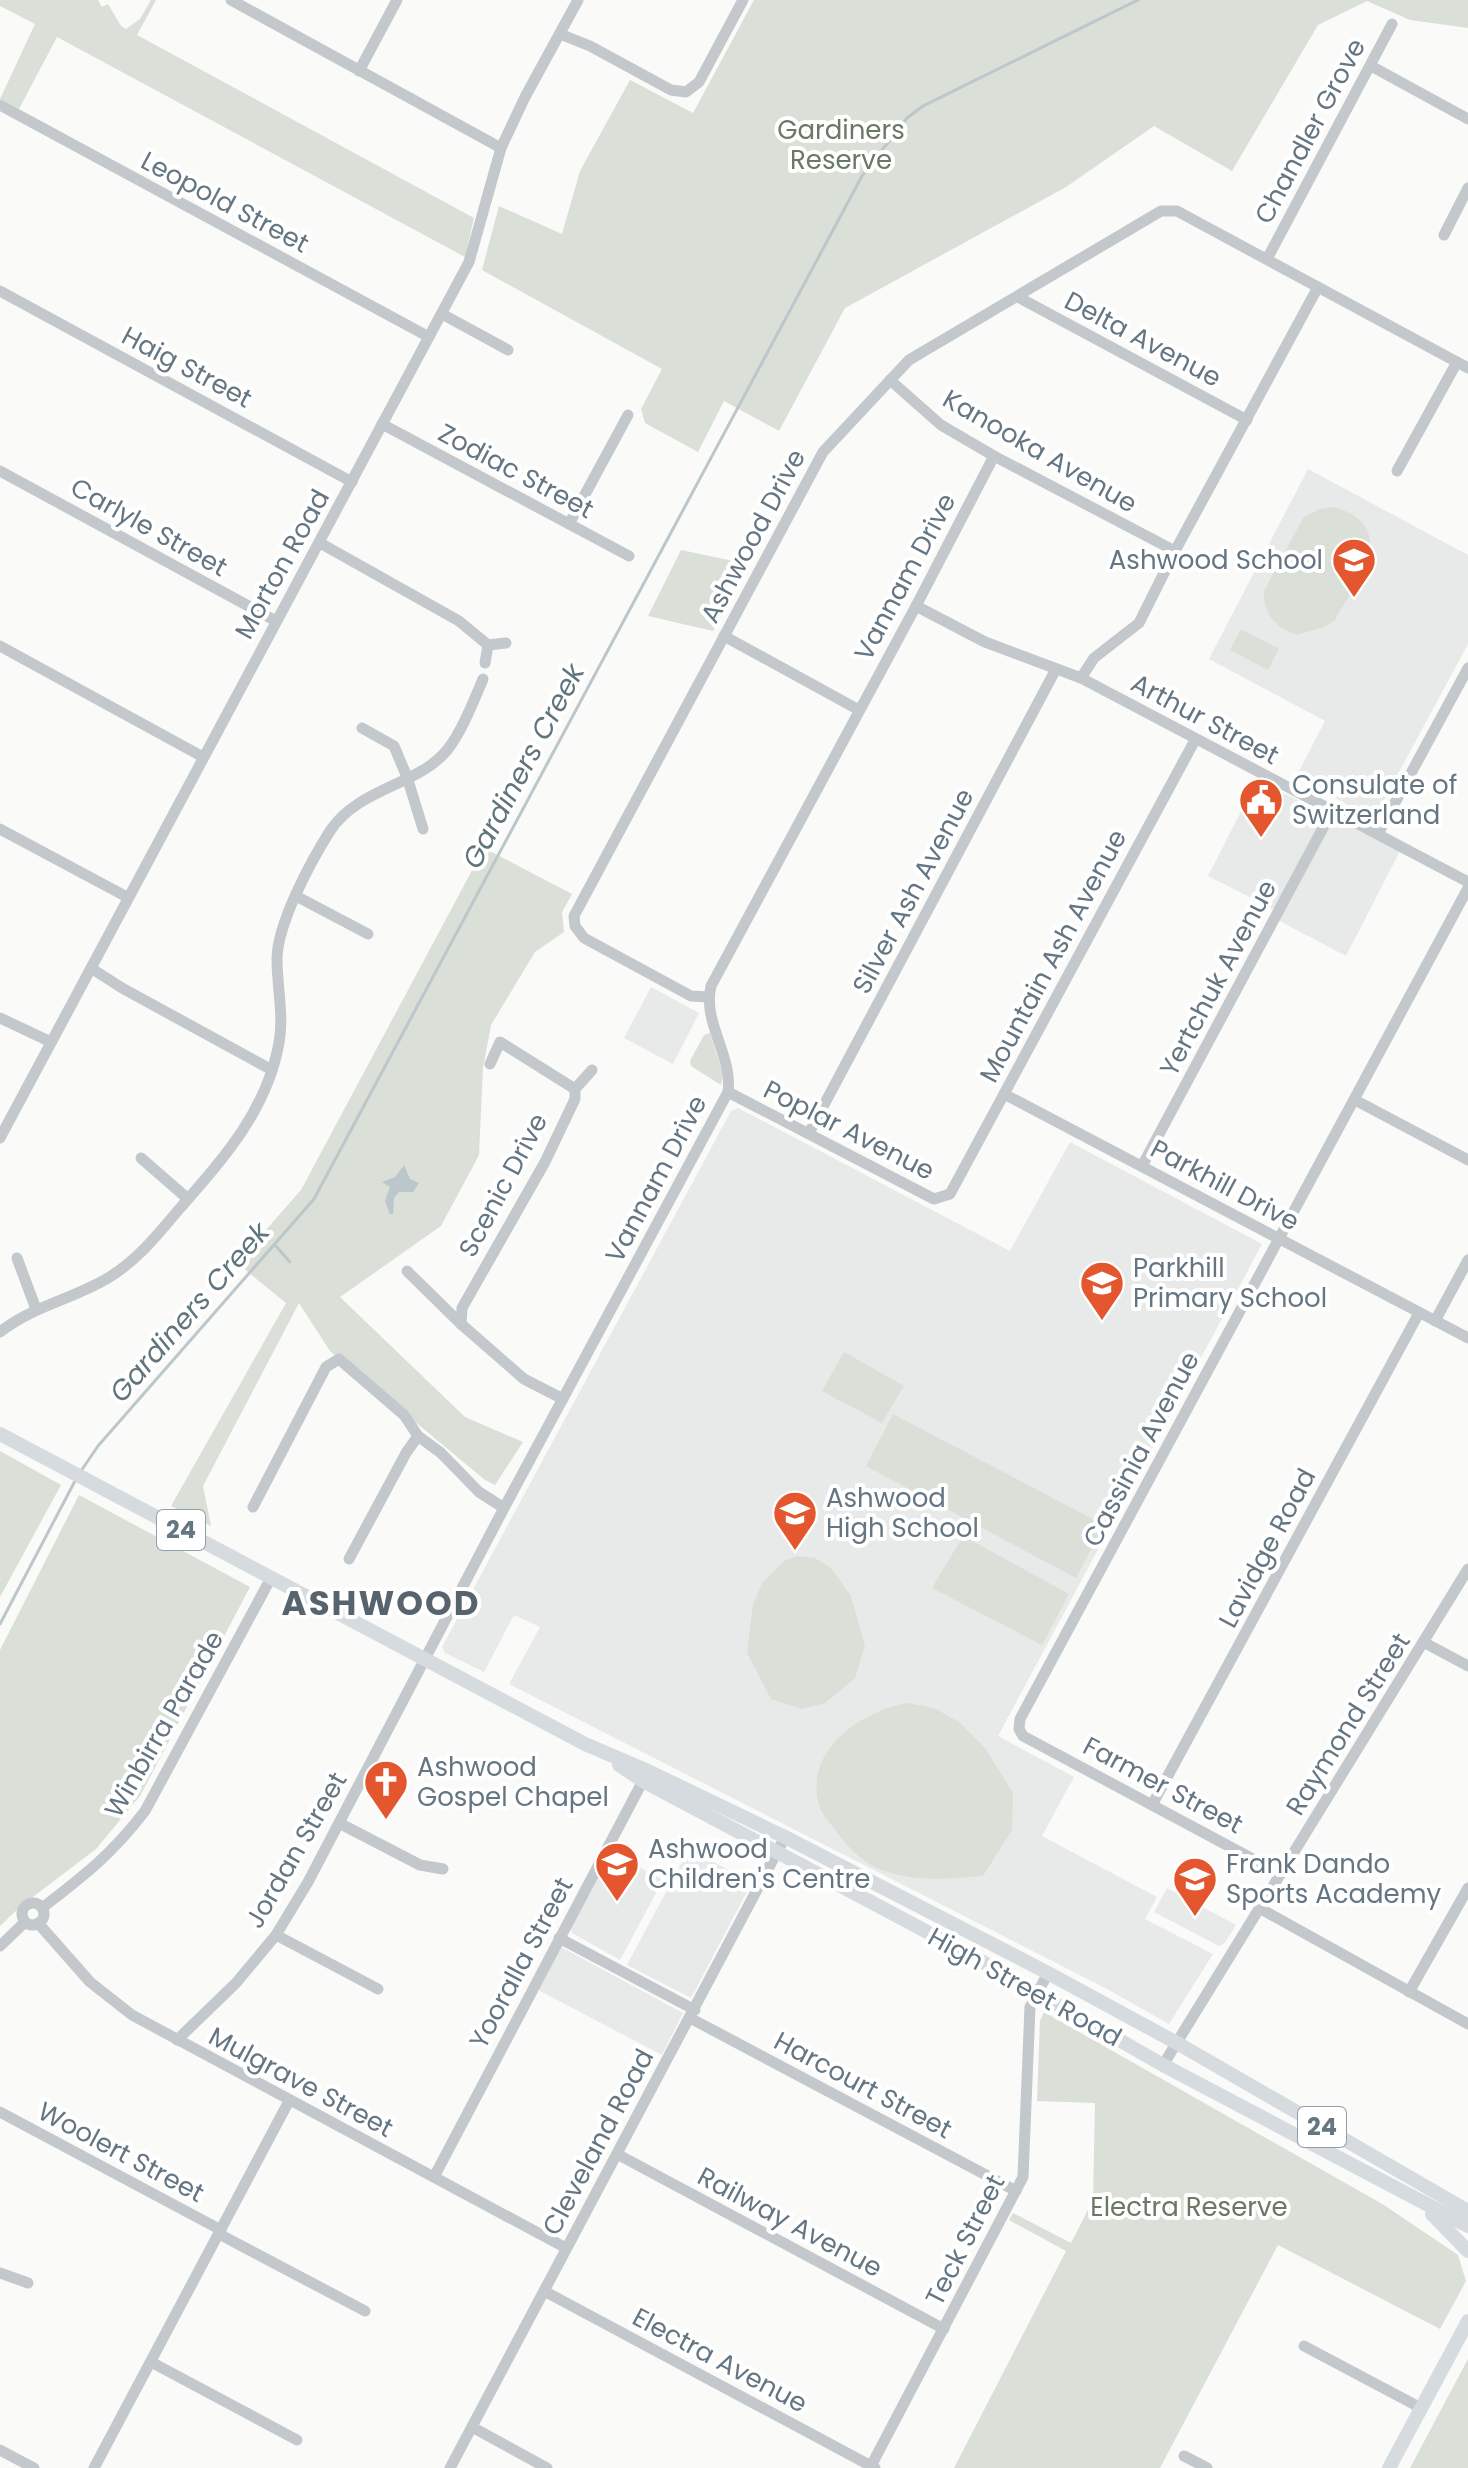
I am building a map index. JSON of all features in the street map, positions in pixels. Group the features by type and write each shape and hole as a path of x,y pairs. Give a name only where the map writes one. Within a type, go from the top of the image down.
{"main road":[{"name":"High Street Road","path":"0,1434 646,1776 1163,2065 1468,2226"},
{"name":"High Street Road","path":"646,1776 785,1837 1048,1973 1177,2043 1468,2211"},
{"path":"1420,2202 1468,2251"},
{"path":"1389,2468 1468,2321"}],"street":[{"path":"231,0 501,148"},
{"path":"359,71 397,0"},
{"name":"Morton Road","path":"0,1138 469,262 501,148 578,0"},
{"path":"561,31 671,90 686,92 699,82 743,0"},
{"name":"Chandler Grove","path":"1267,259 1392,24"},
{"path":"1371,66 1468,119"},
{"name":"Leopold Street","path":"0,105 429,337"},
{"path":"1444,235 1468,188"},
{"name":"Ashwood Drive","path":"709,997 691,996 584,938 575,926 574,916 823,452 909,360 1161,211 1177,211 1463,365"},
{"path":"1081,678 1094,658 1139,623 1318,287"},
{"name":"Haig Street","path":"0,291 352,482"},
{"name":"Delta Avenue","path":"1018,297 1247,420"},
{"path":"442,314 508,350"},
{"path":"1397,471 1463,365"},
{"name":"Kanooka Avenue","path":"890,380 941,425 1175,551"},
{"path":"569,524 628,415"},
{"name":"Zodiac Street","path":"382,424 629,556"},
{"name":"Vannam Drive","path":"424,1659 728,1092 728,1074 709,1006 711,986 994,456"},
{"name":"Carlyle Street","path":"0,471 276,621"},
{"path":"320,543 459,621 488,645 506,643"},
{"name":"Arthur Street","path":"916,606 985,642 1081,678 1378,834 1468,885"},
{"path":"724,636 859,710"},
{"path":"485,663 488,645"},
{"path":"0,646 203,757"},
{"path":"1378,834 1468,668"},
{"name":"Silver Ash Avenue","path":"809,1133 1056,669"},
{"path":"0,1332 36,1309 95,1285 126,1266 142,1252 221,1161 244,1129 273,1067 281,1028 277,955 281,930 331,829 360,801 435,761 448,749 483,679"},
{"path":"362,728 394,746 423,829"},
{"name":"Mountain Ash Avenue","path":"950,1194 1195,740"},
{"name":"Yertchuk Avenue","path":"1142,1166 1332,811"},
{"path":"0,829 127,897"},
{"name":"Cassinia Avenue","path":"1023,1736 1019,1729 1020,1719 1468,885"},
{"path":"296,896 368,934"},
{"path":"89,971 273,1067"},
{"path":"0,1018 50,1045"},
{"path":"490,1064 500,1042 575,1089"},
{"name":"Scenic Drive","path":"461,1324 462,1308 545,1162 575,1099 575,1089 592,1070"},
{"name":"Poplar Avenue","path":"728,1092 934,1199 950,1194"},
{"name":"Parkhill Drive","path":"1004,1094 1468,1338"},
{"path":"1355,1100 1468,1160"},
{"path":"141,1158 188,1199"},
{"path":"17,1258 36,1309"},
{"path":"1435,1321 1468,1260"},
{"path":"407,1271 524,1379 563,1399"},
{"name":"Lavidge Road","path":"1152,1805 1419,1313"},
{"path":"253,1507 326,1367 339,1359 404,1415 418,1436 441,1453 479,1492 504,1508"},
{"path":"349,1559 418,1436"},
{"name":"Raymond Street","path":"1163,2065 1468,1569"},
{"name":"Winbirra Parade","path":"42,1908 94,1869 119,1845 145,1811 271,1578"},
{"path":"1425,1643 1468,1666"},
{"name":"Jordan Street","path":"177,2040 236,1983 276,1935 308,1882 424,1659"},
{"name":"Farmer Street","path":"1023,1736 1281,1874"},
{"name":"Yooralla Street","path":"434,2177 646,1776"},
{"path":"339,1823 420,1865 443,1869"},
{"name":"Cleveland Road","path":"450,2468 785,1837"},
{"path":"1409,1992 1468,1888"},
{"path":"31,1903 42,1908 44,1915 38,1923 32,1925 25,1922 22,1914 24,1907 31,1903"},
{"path":"1261,1909 1468,2024"},
{"path":"0,1946 25,1922"},
{"name":"Mulgrave Street","path":"38,1923 90,1982 132,2015 566,2248"},
{"path":"276,1935 378,1989"},
{"name":"Harcourt Street","path":"559,1938 1016,2191"},
{"name":"Teck Street","path":"873,2467 1023,2177 1030,2007 1048,1973"},
{"path":"94,2468 289,2101"},
{"name":"Woolert Street","path":"0,2112 365,2311"},
{"name":"Railway Avenue","path":"617,2154 944,2329"},
{"path":"0,2273 28,2283"},
{"name":"Electra Avenue","path":"544,2291 873,2467"},
{"path":"1304,2346 1421,2408"},
{"path":"151,2362 297,2440"},
{"path":"472,2427 547,2468"},
{"path":"0,2450 34,2468"},
{"path":"1184,2456 1207,2468"}],"shaded area":[{"name":"Ashwood School","path":"1308,469 1468,555 1468,644 1377,813 1370,817 1296,777 1325,721 1209,659"},
{"path":"1257,780 1400,851 1346,956 1272,917 1275,910 1208,876"},
{"path":"651,987 699,1013 673,1064 624,1038"},
{"name":"Ashwood High School","path":"738,1108 1010,1251 1070,1142 1262,1244 998,1736 1074,1777 1042,1836 1157,1897 1145,1919 1213,1954 1169,2024 1107,1989 509,1684 540,1627 514,1615 484,1672 445,1653 442,1647 731,1111"},
{"path":"404,1165 410,1179 419,1183 413,1192 399,1192 394,1198 393,1214 390,1214 385,1201 390,1187 382,1182 395,1177"},
{"path":"689,1849 752,1882 691,1998 627,1965"},
{"name":"Ashwood Children's Centre","path":"611,1852 663,1880 620,1960 572,1933 570,1927"},
{"name":"Frank Dando Sports Academy","path":"1167,1888 1236,1925 1224,1944 1219,1946 1154,1912"},
{"path":"561,1947 683,2013 662,2055 538,1990"}],"green space":[{"path":"0,0 98,0 102,7 108,4 126,29 140,19 151,0 156,0 137,35 474,218 465,257 57,37 19,109 0,99 35,24 0,6"},
{"name":"Gardiners Reserve","path":"754,0 1468,0 1468,28 1410,20 1367,1 1318,25 1232,171 1154,126 1066,187 845,308 779,431 724,401 698,452 645,423 641,409 662,369 482,270 499,206 562,234 580,171 630,80 693,113"},
{"path":"1335,507 1355,517 1366,528 1370,542 1368,557 1335,620 1324,627 1297,635 1272,619 1266,607 1264,591 1303,518 1319,509"},
{"path":"681,550 748,564 713,631 648,616"},
{"path":"1241,629 1279,649 1268,670 1230,650"},
{"path":"484,848 572,894 562,912 564,932 535,952 491,1025 483,1068 479,1155 441,1226 340,1297 465,1417 523,1442 495,1485 485,1480 330,1351 299,1303 203,1486 211,1526 171,1506 286,1303 237,1263 301,1190"},
{"path":"710,1033 723,1074 721,1085 691,1066 690,1061 704,1035"},
{"path":"844,1352 904,1386 882,1423 822,1391"},
{"path":"893,1414 1104,1525 1076,1578 866,1466"},
{"path":"0,1451 61,1485 0,1597"},
{"path":"79,1495 250,1587 140,1796 96,1849 21,1906 0,1926 0,1650"},
{"path":"963,1536 1069,1594 1042,1645 932,1588"},
{"path":"797,1556 815,1558 832,1569 851,1596 865,1646 855,1678 825,1703 802,1709 771,1699 747,1653 753,1604 763,1582 784,1561"},
{"path":"907,1703 934,1708 959,1722 985,1748 1013,1793 1012,1830 983,1876 915,1878 875,1867 848,1846 820,1808 817,1785 820,1767 828,1751 840,1737 871,1715"},
{"name":"Electra Reserve","path":"1044,2012 1384,2205 1458,2255 1466,2281 1440,2329 1278,2245 1160,2468 954,2468 1066,2251 1009,2220 1013,2213 1071,2243 1093,2200 1095,2103 1037,2101 1040,2021"},
{"path":"1468,2359 1468,2468 1410,2468"}],"waterway":[{"name":"Gardiners Creek","path":"81,1471 98,1446 314,1199 862,176 907,118 923,106 1138,0"},
{"path":"275,1245 290,1262"},
{"name":"Gardiners Creek","path":"0,1624 75,1481"}],"place":[{"name":"Ashwood School","path":"1354,599"},
{"name":"Consulate of Switzerland","path":"1261,839"},
{"name":"Parkhill Primary School","path":"1102,1322"},
{"name":"Ashwood High School","path":"795,1552"},
{"name":"Ashwood Gospel Chapel","path":"386,1821"},
{"name":"Ashwood Children's Centre","path":"617,1903"},
{"name":"Frank Dando Sports Academy","path":"1195,1918"}],"district":[{"name":"ASHWOOD","path":"381,1603"}]}
